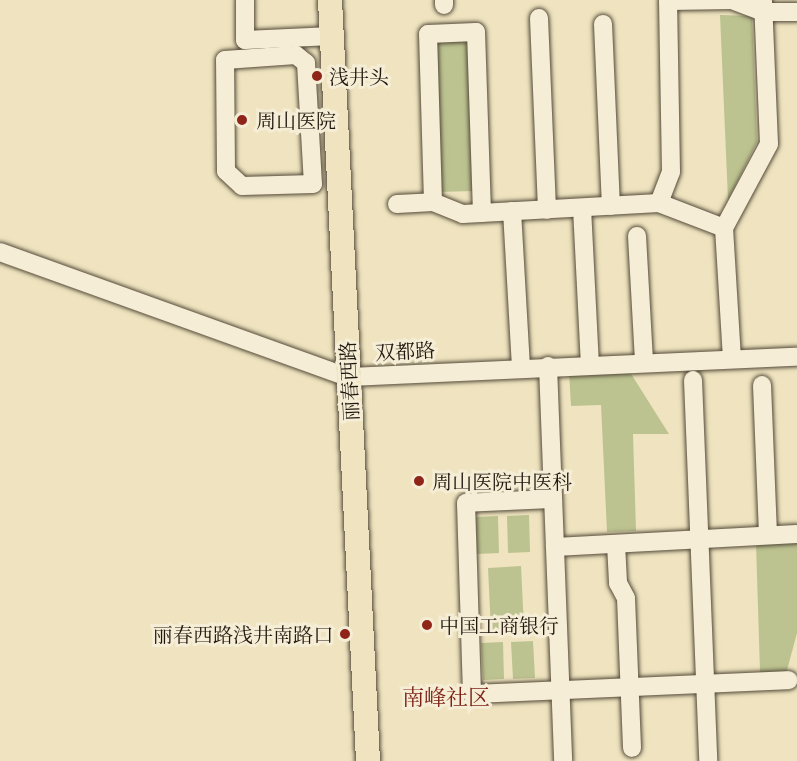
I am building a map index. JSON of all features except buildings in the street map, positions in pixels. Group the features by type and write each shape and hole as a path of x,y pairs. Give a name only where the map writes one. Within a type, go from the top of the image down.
{"main road":[{"name":"丽春西路","path":"330,0 336,142 356,376 381,761"},
{"name":"丽春西路","path":"346,0 368,761"}],"street":[{"path":"245,0 245,40 332,36"},
{"path":"659,203 671,172 668,2 732,0 797,12"},
{"path":"732,359 724,228 769,144 764,6"},
{"path":"539,18 547,210"},
{"path":"603,24 611,206"},
{"path":"433,202 428,34 476,32 482,213"},
{"path":"296,55 304,59 311,143 313,184 242,186 226,171 225,60 296,55"},
{"path":"311,143 336,142"},
{"path":"397,204 433,202 463,214 659,203 724,228"},
{"path":"582,208 590,364"},
{"path":"512,212 522,367"},
{"path":"637,236 644,363"},
{"name":"双都路","path":"0,252 356,376 590,364 797,357"},
{"path":"548,366 563,761"},
{"path":"693,380 708,761"},
{"path":"762,385 768,536"},
{"path":"553,499 466,503 472,694 789,680"},
{"path":"555,547 797,534"},
{"path":"616,544 618,583 626,598 632,748"}],"green space":[{"path":"720,15 752,16 757,142 728,200"},
{"path":"470,40 474,191 438,192 434,41"},
{"path":"628,369 669,434 633,434 636,531 607,532 601,405 571,406 569,372"},
{"path":"529,515 530,552 508,553 507,516"},
{"path":"498,516 499,553 477,554 476,517"},
{"path":"797,541 797,633 786,674 760,672 756,543"},
{"path":"521,566 524,628 491,630 488,568"},
{"path":"533,641 535,678 513,679 511,642"},
{"path":"503,642 504,679 483,680 481,643"}],"place":[{"name":"浅井头","path":"317,76"},
{"name":"周山医院","path":"242,120"},
{"name":"周山医院中医科","path":"419,481"},
{"name":"中国工商银行","path":"427,625"},
{"name":"丽春西路浅井南路口","path":"345,634"}],"district":[{"name":"南峰社区","path":"446,698"}]}
